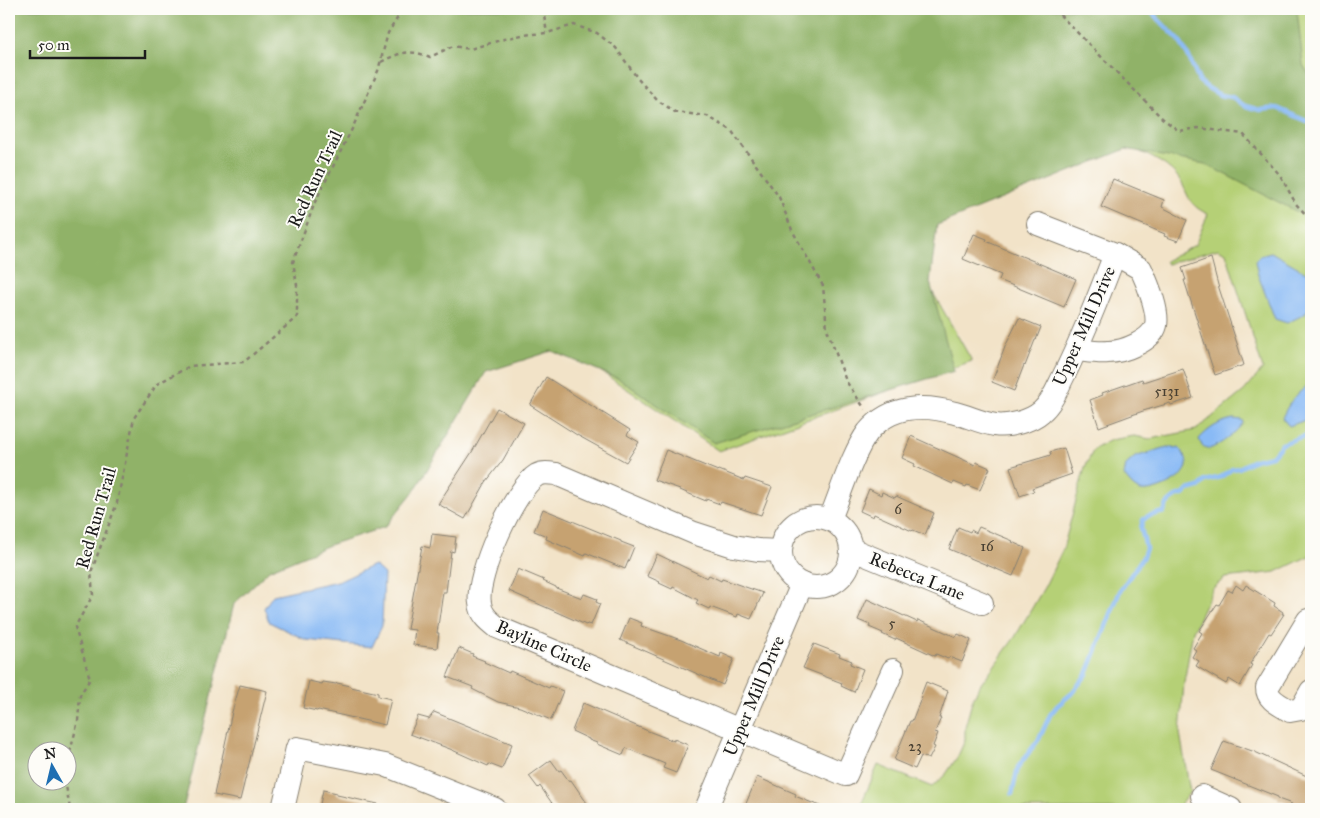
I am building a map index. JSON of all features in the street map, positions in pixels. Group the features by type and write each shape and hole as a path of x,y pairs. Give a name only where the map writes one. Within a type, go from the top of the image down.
{"street":[{"path":"1038,224 1115,254 1141,269 1156,312 1156,324 1151,336 1141,342 1110,352 1077,350"},
{"name":"Upper Mill Drive","path":"830,519 860,446 868,432 880,420 896,412 916,407 936,408 954,412 995,426 1010,425 1040,413 1050,402 1077,350 1115,254"},
{"name":"Bayline Circle","path":"740,730 497,626 486,619 482,611 479,602 481,582 489,558 512,505 530,481 538,475 545,473 556,474 694,533 734,546 781,551"},
{"path":"819,516 830,519 845,531 850,540 851,549 850,561 845,572 825,586 802,584 786,570 782,561 783,540 789,530 797,522 819,516"},
{"name":"Rebecca Lane","path":"851,549 982,603"},
{"name":"Upper Mill Drive","path":"706,809 802,584"},
{"path":"1311,622 1308,620 1266,692 1269,697 1290,711 1301,709 1311,691"},
{"path":"740,730 846,775 893,670"},
{"path":"282,809 297,748 385,765 495,809"},
{"path":"1202,796 1231,809"}],"path":[{"name":"Red Run Trail","path":"73,740 78,721 80,695 90,679 75,627 93,595 91,572 117,503 134,418 157,384 190,366 244,362 297,317 297,285 293,262 315,202 352,129 378,71 388,32 403,9"},
{"path":"543,9 547,32"},
{"path":"1054,9 1162,118 1179,131 1198,128 1242,134 1280,175 1296,204 1311,220"},
{"path":"380,62 399,53 418,52 430,57 453,46 470,49 485,43 547,32 574,25 598,33 616,48 638,79 657,100 676,112 707,116 731,130 779,197 792,230 823,286 827,329 835,352 846,380 876,424"},
{"path":"67,790 70,809"}],"green space":[{"path":"9,9 1311,9 1311,555 1276,572 1225,578 1213,588 1193,631 1184,683 1180,733 1190,792 1177,809 859,809 878,765 932,787 946,774 958,756 965,740 965,727 978,688 1015,637 1045,586 1063,549 1085,467 1094,449 1111,440 1134,436 1150,439 1196,430 1244,391 1263,369 1226,253 1218,249 1167,264 1165,261 1195,245 1208,214 1195,206 1172,171 1154,158 1127,146 899,233 972,361 719,451 401,237 252,488 181,809 9,809"},
{"path":"9,9 1297,9 1303,65 1311,78 1311,219 1205,164 1126,149 937,225 930,282 954,371 714,443 619,379 552,351 486,372 415,490 385,527 332,544 269,570 234,604 183,809 9,809"}],"water":[{"path":"1271,252 1311,275 1311,304 1305,314 1287,323 1275,319 1258,275 1255,261 1260,255"},
{"path":"1311,383 1311,418 1289,426 1282,418 1285,412 1294,398"},
{"path":"1233,419 1242,420 1243,423 1218,445 1209,449 1202,446 1199,439 1207,432 1214,426"},
{"path":"1167,447 1179,448 1187,460 1187,465 1181,476 1167,485 1150,491 1138,490 1130,484 1124,476 1126,465 1135,457"},
{"path":"374,565 384,574 382,626 372,647 306,640 269,622 264,608 273,595 342,580"}],"building":[{"path":"1113,179 1164,200 1162,207 1187,220 1178,241 1101,207"},
{"path":"974,234 987,239 986,241 1076,279 1064,307 999,280 1001,275 963,259"},
{"path":"1211,258 1244,365 1215,375 1184,280 1186,280 1182,268"},
{"path":"1019,318 1041,327 1014,391 992,382 1005,347"},
{"path":"1183,369 1193,398 1143,411 1099,427 1090,400 1103,395 1102,393 1142,379 1143,382"},
{"path":"546,377 630,430 627,435 639,442 626,462 577,435 530,405"},
{"path":"497,408 524,423 465,519 438,504 472,452"},
{"path":"911,436 975,465 976,462 990,468 980,490 954,482 953,484 914,466 915,464 902,458"},
{"path":"1064,448 1072,474 1032,488 1034,491 1020,496 1010,467 1051,455 1050,452"},
{"path":"666,450 718,471 772,487 761,515 721,502 720,504 706,499 706,501 654,480"},
{"path":"869,489 881,495 882,492 895,498 896,496 934,513 925,535 874,514 873,517 860,511"},
{"path":"543,509 634,547 625,569 586,553 585,556 546,539 547,536 534,531"},
{"path":"958,527 976,533 979,527 1025,548 1013,576 949,549"},
{"path":"432,534 456,537 454,552 451,551 446,592 443,592 437,633 439,633 437,648 413,645 415,630 407,629 422,546 430,548"},
{"path":"657,554 707,578 709,575 721,581 722,579 763,593 751,619 738,614 737,617 710,607 709,609 696,603 698,600 647,576"},
{"path":"518,569 544,580 556,588 582,598 584,594 597,599 596,602 600,604 591,625 586,625 509,591"},
{"path":"1236,585 1243,590 1246,585 1275,603 1274,606 1284,614 1271,634 1269,633 1250,664 1252,665 1240,686 1229,679 1226,684 1196,666 1199,661 1192,657 1196,650 1193,648 1202,633 1199,631 1228,590 1232,592"},
{"path":"867,599 917,622 918,620 956,637 958,634 971,640 962,662 936,654 935,656 896,638 895,640 858,620"},
{"path":"629,618 642,623 641,626 681,640 720,657 721,653 734,659 723,685 620,640"},
{"path":"814,644 840,654 839,656 852,661 850,664 863,669 854,692 841,686 842,683 803,668"},
{"path":"459,648 509,673 510,671 549,688 550,686 563,691 551,720 520,707 498,702 472,689 473,687 447,677"},
{"path":"309,681 351,686 378,693 378,696 391,699 385,725 303,708"},
{"path":"926,682 948,691 935,732 938,733 933,746 935,747 929,759 921,756 915,769 894,760 910,721 912,721"},
{"path":"240,685 267,691 240,800 214,795 232,712"},
{"path":"583,703 648,731 688,745 676,773 663,768 665,764 626,748 623,755 572,731"},
{"path":"434,712 512,744 502,769 489,764 488,766 410,734 418,716 429,719"},
{"path":"1224,741 1255,752 1311,778 1311,809 1298,809 1291,806 1292,804 1278,799 1278,797 1211,770"},
{"path":"551,760 569,781 571,780 591,809 556,809 540,786 538,788 529,776"},
{"path":"757,777 827,809 753,809 745,806"},
{"path":"323,790 378,804 377,809 319,809"}],"waterway":[{"path":"1151,9 1153,14 1178,39 1188,55 1199,81 1208,88 1220,95 1232,97 1245,106 1260,110 1277,108 1311,123"},
{"path":"1012,794 1018,767 1039,739 1050,715 1071,694 1087,674 1120,591 1143,557 1146,548 1141,528 1143,520 1148,516 1164,512 1167,504 1178,495 1183,495 1188,490 1199,487 1205,481 1221,477 1232,469 1239,468 1254,460 1272,456 1282,444 1311,435"}]}
